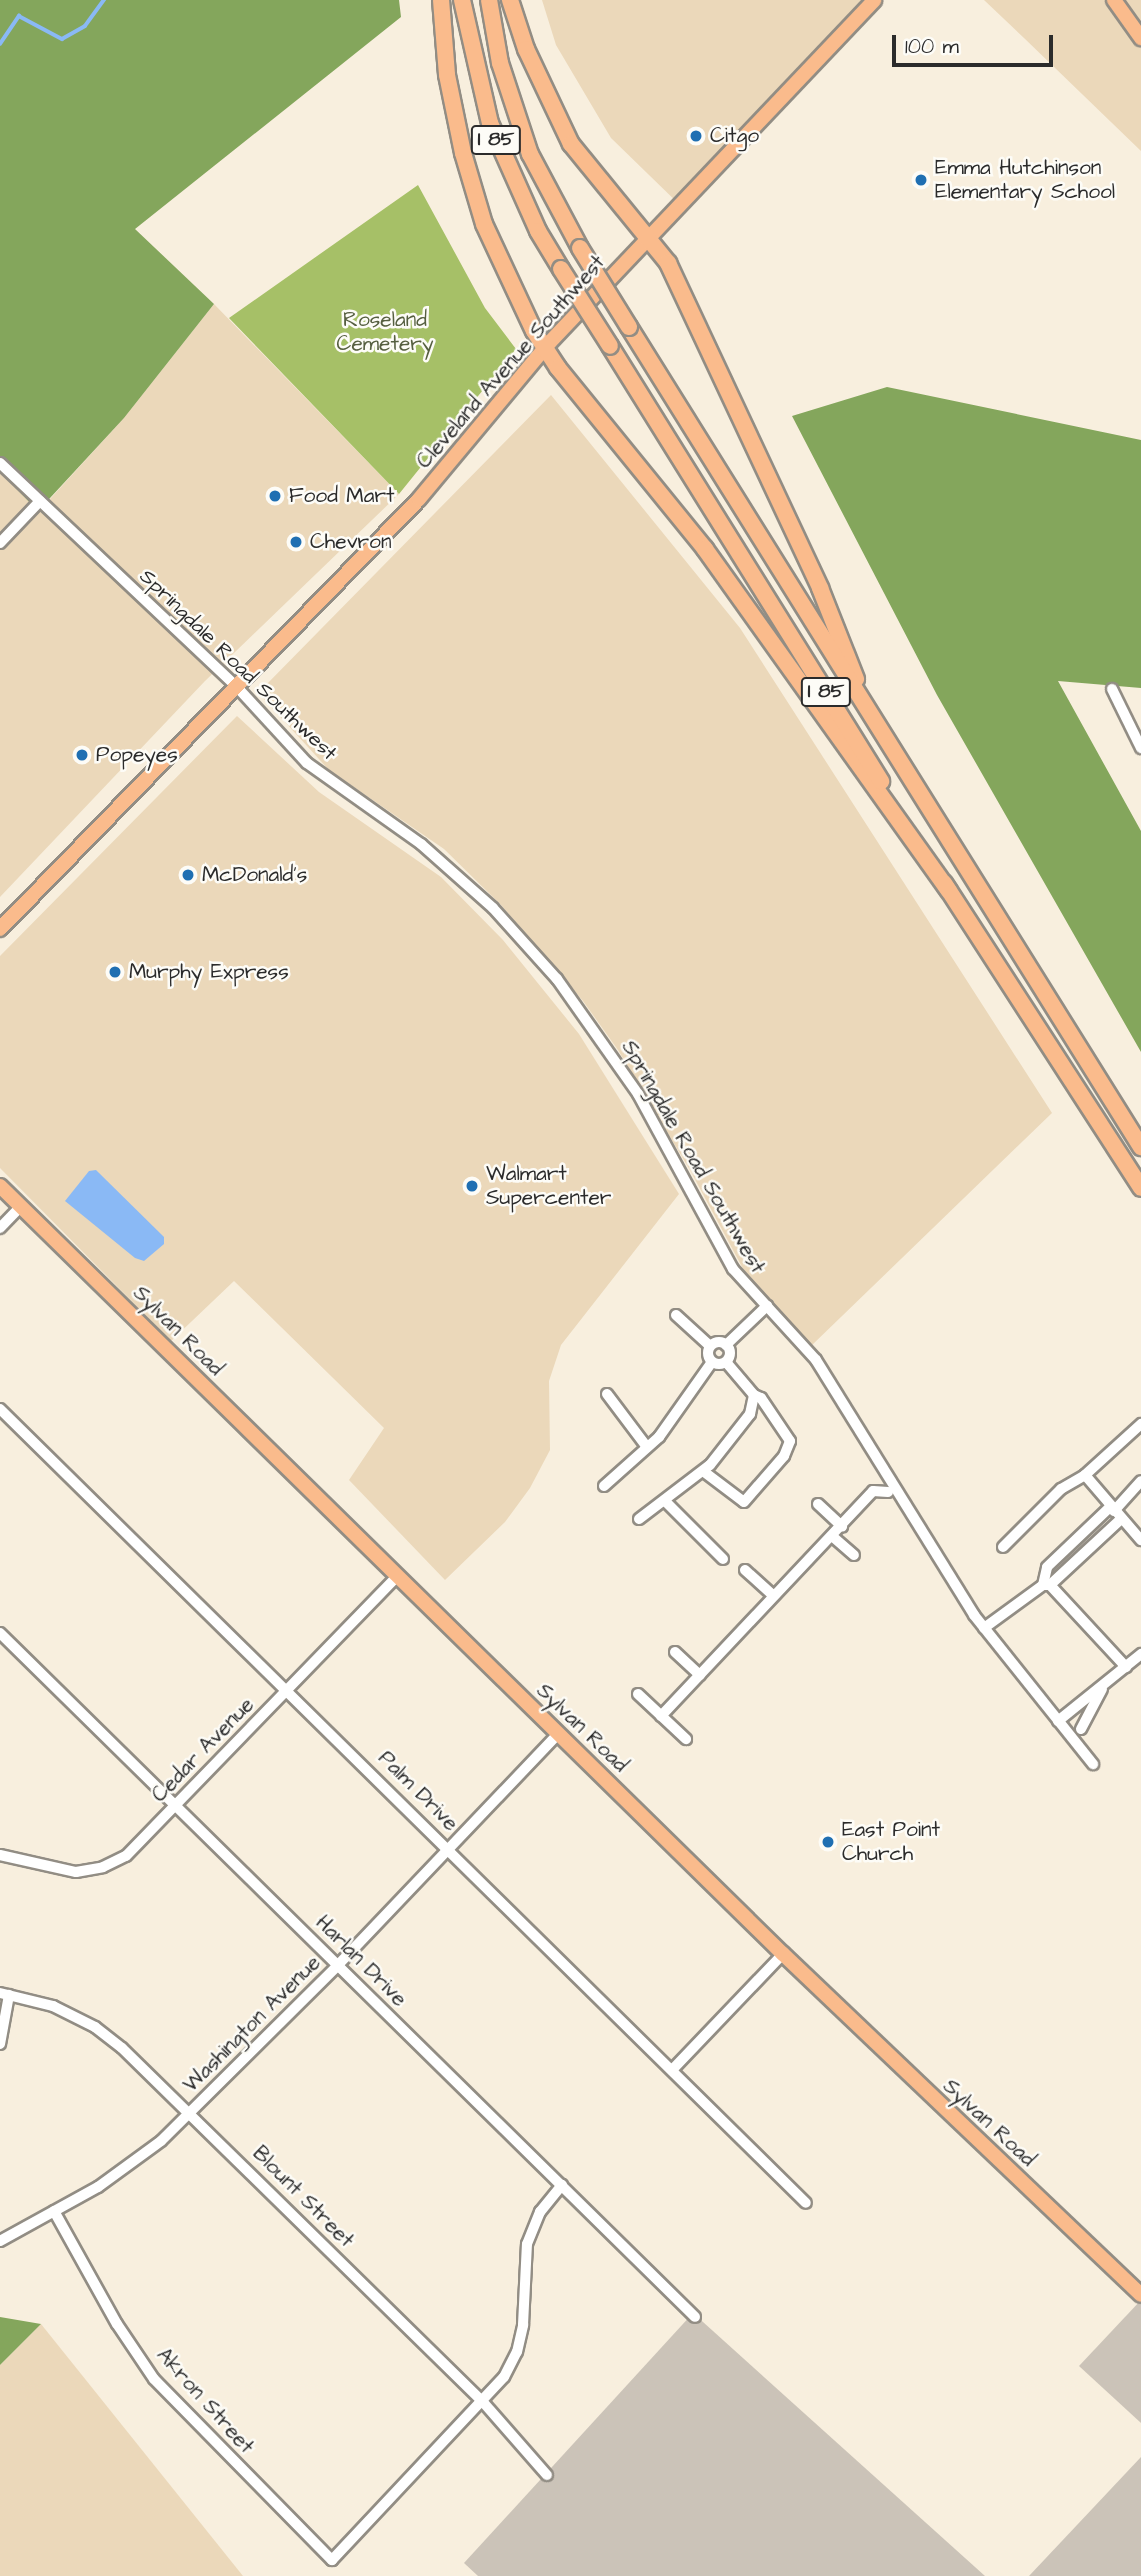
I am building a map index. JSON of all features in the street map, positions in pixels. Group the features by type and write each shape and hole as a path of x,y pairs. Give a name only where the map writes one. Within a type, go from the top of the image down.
{"highway":[{"path":"441,0 454,115 481,212 516,297 545,349 705,549 948,890"},
{"name":"I 85","path":"462,0 490,123 538,231 948,890 1141,1188"},
{"name":"I 85","path":"489,0 499,62 530,154 580,248 1141,1147"},
{"path":"510,0 557,120 588,168 649,237 668,263 809,564 865,706"}],"main road":[{"name":"Cleveland Avenue Southwest","path":"0,929 419,499 545,349 874,0"},
{"path":"1114,0 1141,38"},
{"name":"Sylvan Road","path":"0,1186 783,1954 1141,2295"}],"street":[{"name":"Springdale Road Southwest","path":"0,463 237,687 307,763 421,844 493,908 556,979 638,1094 733,1269 816,1360 891,1490 984,1628 1093,1765"},
{"path":"0,542 40,501"},
{"path":"1112,689 1141,748"},
{"path":"0,1228 21,1206"},
{"path":"710,1346 726,1345 767,1306"},
{"path":"604,1486 648,1447 686,1404 712,1362 710,1346 676,1315"},
{"path":"726,1345 730,1351 726,1362"},
{"path":"703,1471 744,1502 784,1457 790,1441 761,1398 754,1395 726,1362 712,1362"},
{"path":"607,1394 648,1447"},
{"path":"639,1519 703,1471 735,1437 750,1414 754,1395"},
{"name":"Palm Drive","path":"0,1409 806,2203"},
{"path":"1003,1547 1061,1489 1085,1475 1141,1424"},
{"path":"1085,1475 1141,1540"},
{"path":"984,1628 1047,1585 1141,1481"},
{"path":"661,1716 772,1595 867,1501 877,1503 891,1490"},
{"path":"664,1501 723,1559"},
{"path":"818,1504 842,1526"},
{"path":"1115,1512 1047,1567 1047,1585 1126,1667"},
{"path":"832,1536 854,1555"},
{"path":"745,1570 772,1595"},
{"name":"Cedar Avenue","path":"0,1855 48,1869 76,1872 103,1867 133,1850 397,1576"},
{"name":"Harlan Drive","path":"0,1633 695,2317"},
{"path":"676,1652 700,1675"},
{"path":"1058,1721 1141,1654"},
{"path":"1081,1729 1103,1686"},
{"path":"638,1694 686,1739"},
{"name":"Washington Avenue","path":"0,2241 129,2166 191,2113 338,1965 558,1734"},
{"path":"672,2070 783,1954"},
{"path":"0,2044 4,1994"},
{"name":"Blount Street","path":"4,1994 54,2007 95,2027 191,2113 483,2402 547,2475"},
{"path":"483,2402 517,2353 523,2325 527,2244 540,2212 562,2185"},
{"name":"Akron Street","path":"54,2211 117,2324 154,2379 332,2560 483,2402"}],"shaded area":[{"path":"542,0 874,0 838,35 685,210 611,138 556,45"},
{"path":"984,0 1141,0 1141,151 1024,38"},
{"path":"214,304 399,494 205,681 0,897 0,472 39,511 124,418"},
{"path":"551,395 740,628 1052,1113 811,1346 748,1278 691,1172 618,1050 583,1001 501,905 444,849 329,770 263,698 262,689"},
{"path":"237,716 319,792 441,877 503,940 579,1034 679,1194 561,1345 549,1381 550,1450 530,1488 505,1522 445,1580 349,1480 384,1428 234,1281 171,1341 0,1168 0,956"},
{"path":"1141,2300 1141,2423 1079,2366"},
{"path":"693,2313 985,2576 478,2576 464,2563"},
{"path":"41,2324 243,2576 0,2576 0,2365"},
{"path":"1141,2457 1141,2576 1029,2576"}],"green space":[{"path":"0,0 399,0 401,17 135,229 214,304 124,418 38,511 0,472"},
{"name":"Roseland Cemetery","path":"418,185 485,308 516,349 399,494 229,318"},
{"path":"887,387 1141,440 1141,688 1058,681 1141,831 1141,1052 937,695 792,416"},
{"path":"0,2317 41,2324 0,2365"}],"water":[{"path":"96,1170 164,1237 164,1244 144,1261 135,1258 65,1201 89,1171"}],"waterway":[{"path":"0,44 19,16 62,39 85,26 104,0"}],"place":[{"name":"Citgo","path":"696,136"},
{"name":"Emma Hutchinson Elementary School","path":"921,180"},
{"name":"Food Mart","path":"275,496"},
{"name":"Chevron","path":"296,542"},
{"name":"Popeyes","path":"82,755"},
{"name":"McDonald's","path":"188,875"},
{"name":"Murphy Express","path":"115,972"},
{"name":"Walmart Supercenter","path":"472,1186"},
{"name":"East Point Church","path":"828,1842"}]}
